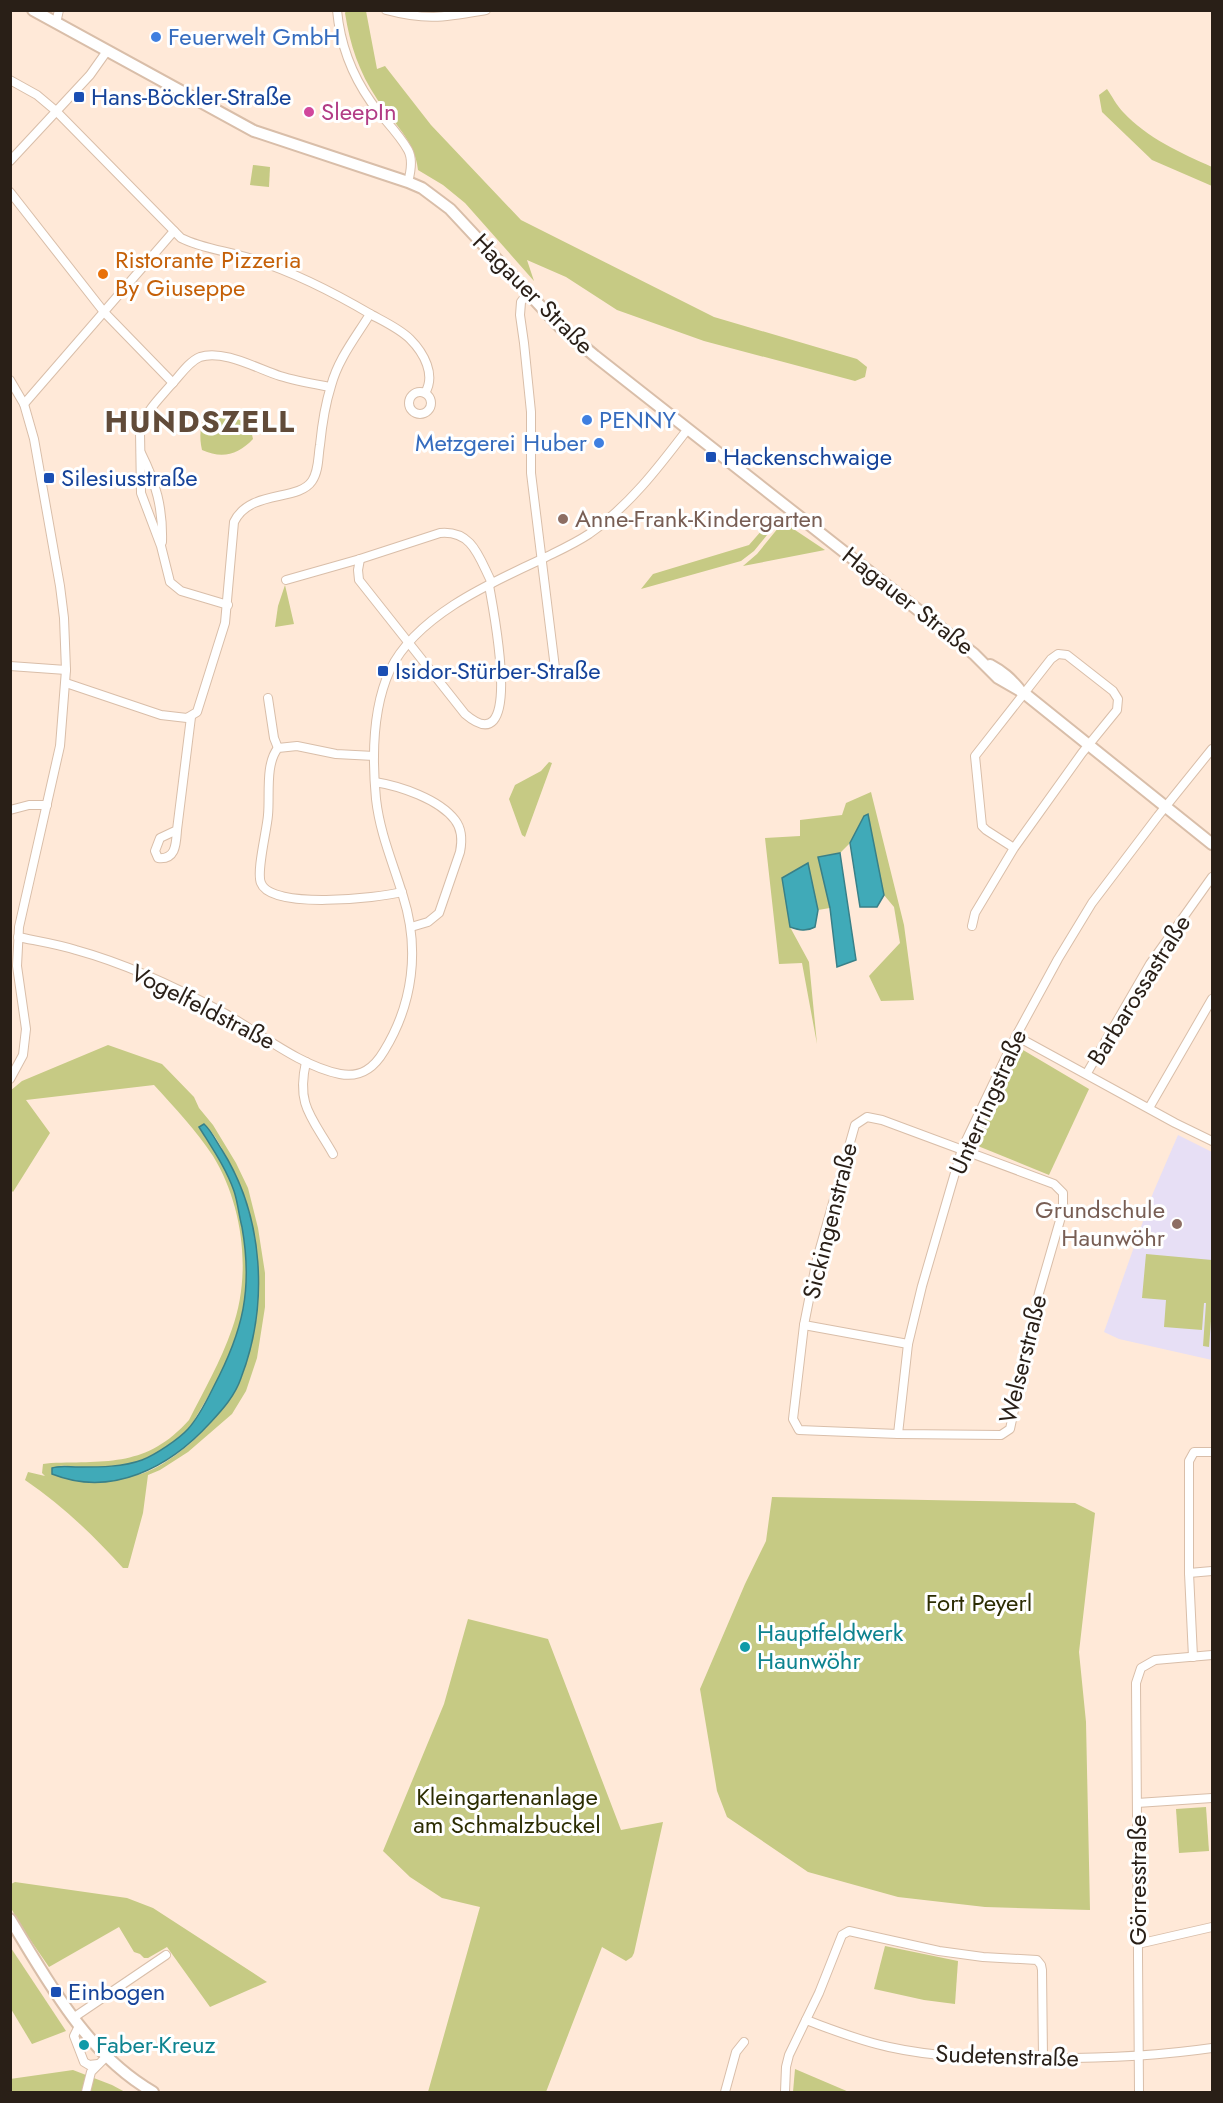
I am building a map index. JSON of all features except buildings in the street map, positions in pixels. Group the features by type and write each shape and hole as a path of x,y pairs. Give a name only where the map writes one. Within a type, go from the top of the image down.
{"street":[{"name":"Hagauer Straße","path":"33,10 254,131 422,188 450,209 559,326 687,430 984,662 998,678 1022,692 1212,844"},
{"path":"56,23 59,10"},
{"path":"337,10 347,58 360,84 408,151 411,161 408,182"},
{"path":"386,10 424,18 437,18 486,10"},
{"path":"10,161 90,75 107,51"},
{"path":"10,80 37,95 56,111 174,231 191,243 292,273 332,291 403,333 417,347 429,372 429,386 425,393"},
{"path":"10,192 104,312 173,383"},
{"path":"24,404 174,231"},
{"path":"527,294 521,302 520,315 531,412 531,473 556,676"},
{"path":"177,830 191,717 200,707 228,605 232,530 237,515 256,502 301,489 312,482 317,468 330,387 339,364 370,314"},
{"path":"228,605 188,593 176,587 167,576 161,546 141,493 140,432 142,422 173,383 195,360 202,357 216,356 287,378 330,387"},
{"path":"10,380 24,404 34,439 60,586 66,670 60,746 18,937 17,966 26,1029 23,1055 10,1079"},
{"path":"375,782 411,792 430,801 455,820 459,829 461,844 439,913 428,922 411,927 380,824 375,782 374,756 377,715 390,670 407,643 444,612 490,584 587,535 617,512 650,477 687,430"},
{"path":"141,452 159,498 162,525 161,546"},
{"path":"286,580 360,560 440,533 451,532 462,535 471,544 490,584 499,644 500,669 499,711 493,721 479,723 465,714 359,580 360,560"},
{"path":"972,926 975,913 1014,849 1118,710 1118,699 1113,691 1071,657 1063,654 1051,659 1022,692 978,750 974,760 983,827 1014,849"},
{"path":"10,666 66,670"},
{"path":"66,682 161,715 178,718 191,717"},
{"path":"268,698 274,738 278,748"},
{"path":"374,756 336,754 297,746 278,748 271,762 267,835 260,868 261,885 266,891 281,896 332,900 382,897 402,892"},
{"name":"Unterringstraße","path":"898,1434 908,1344 922,1286 962,1149 1016,1036 1092,903 1212,749"},
{"path":"10,810 29,805 47,805"},
{"name":"Barbarossastraße","path":"1087,1073 1150,964 1212,877"},
{"name":"Vogelfeldstraße","path":"18,937 74,949 130,968 223,1013 306,1062 341,1074 352,1075 368,1070 380,1058 398,1025 409,990 413,956 411,927"},
{"path":"1149,1108 1212,999"},
{"path":"1016,1036 1212,1141"},
{"path":"306,1062 303,1101 333,1154"},
{"name":"Sickingenstraße","path":"799,1430 793,1419 804,1325 817,1259 855,1125 867,1117 882,1120 962,1149"},
{"name":"Welserstraße","path":"799,1430 1001,1435 1010,1429 1039,1293 1063,1210 1063,1193 1054,1184 962,1149"},
{"path":"804,1325 908,1344"},
{"path":"1212,1452 1200,1450 1191,1455 1188,1467 1189,1573 1193,1656 1212,1655"},
{"path":"1189,1573 1212,1571"},
{"name":"Görresstraße","path":"1139,2092 1137,1683 1141,1668 1155,1660 1193,1656"},
{"path":"1137,1803 1212,1798"},
{"path":"10,1919 76,2022 129,2078 153,2092"},
{"path":"1138,1944 1212,1927"},
{"path":"785,2092 786,2067 844,1932 939,1951 1039,1961 1042,1970 1043,2058"},
{"path":"98,2064 89,2065 84,2062 74,2036 76,2022 166,1955"},
{"name":"Sudetenstraße","path":"806,2020 854,2038 910,2052 956,2058 1139,2056 1212,2048"},
{"path":"725,2092 736,2052 744,2042"},
{"path":"86,2092 91,2072 107,2056"}],"shaded area":[{"name":"Grundschule Haunwöhr","path":"1178,1135 1212,1152 1212,1360 1119,1339 1104,1332 1153,1193"}],"green space":[{"path":"346,11 366,11 377,69 385,66 431,125 521,220 714,317 857,359 867,367 865,377 855,381 704,341 617,310 566,277 527,260 534,281 465,203 443,185 418,170 408,141 377,99 360,68 350,36"},
{"path":"1107,89 1121,110 1143,130 1212,167 1212,186 1152,160 1102,112 1099,95"},
{"path":"253,165 270,167 269,187 250,185"},
{"path":"220,412 250,426 253,439 242,449 223,455 202,450 201,440 202,422 206,413"},
{"path":"775,515 780,519 754,551 741,561 641,589 653,574 749,545"},
{"path":"783,522 825,550 743,566 757,554"},
{"path":"285,585 294,624 275,627 278,606"},
{"path":"549,762 552,763 525,837 522,835 509,799 515,785 541,771"},
{"path":"871,792 904,925 914,1000 881,1001 869,976 900,943 894,907 884,895 867,814 850,843 840,853 818,857 830,908 818,910 807,863 790,927 809,962 817,1044 802,963 779,964 765,838 800,836 800,820 842,815 846,803"},
{"path":"108,1045 162,1064 194,1097 236,1163 248,1188 258,1228 265,1273 265,1307 257,1358 246,1391 232,1414 188,1452 148,1475 143,1513 128,1568 123,1568 77,1521 25,1480 28,1472 45,1476 42,1473 43,1464 109,1461 142,1454 158,1446 189,1420 223,1352 238,1308 243,1263 237,1218 223,1175 213,1156 154,1085 26,1100 50,1133 13,1192 10,1189 10,1091 22,1081","holes":["204,1124 216,1138 241,1188 254,1233 258,1281 256,1305 246,1364 241,1379 223,1408 198,1436 175,1455 149,1471 135,1475 59,1465 114,1467 136,1463 177,1439 190,1427 213,1388 238,1335 247,1294 247,1265 242,1223 233,1186 199,1127"]},
{"path":"1018,1047 1089,1089 1049,1175 973,1144"},
{"path":"1146,1254 1212,1260 1209,1347 1203,1346 1206,1303 1204,1303 1202,1330 1164,1327 1166,1300 1142,1298"},
{"name":"Fort Peyerl","path":"772,1497 1075,1503 1095,1513 1079,1652 1086,1722 1090,1910 985,1907 898,1897 808,1872 727,1817 717,1791 700,1689 766,1541"},
{"name":"Kleingartenanlage am Schmalzbuckel","path":"468,1619 548,1639 621,1830 663,1822 634,1953 626,1961 602,1947 546,2092 428,2092 480,1907 442,1898 410,1877 383,1851 444,1704"},
{"path":"1206,1807 1209,1851 1179,1853 1176,1809"},
{"path":"15,1882 127,1898 153,1908 267,1982 210,2007 167,1947 144,1958 134,1952 119,1927 49,1967 11,1908 11,1884"},
{"path":"885,1946 958,1961 955,2004 874,1989"},
{"path":"11,1948 66,2031 32,2044 11,2009"},
{"path":"795,2069 849,2092 793,2092"},
{"path":"73,2070 125,2092 11,2092 10,2079"}],"water":[{"path":"868,814 884,895 877,907 860,907 850,843 864,816"},
{"path":"840,853 856,960 837,967 830,908 818,857"},
{"path":"808,863 818,910 815,927 802,930 790,927 782,878"},
{"path":"204,1124 236,1176 247,1204 258,1262 256,1321 250,1350 238,1385 228,1402 194,1439 158,1465 118,1480 96,1482 74,1481 52,1474 52,1468 127,1464 160,1451 192,1424 224,1366 239,1328 243,1309 246,1290 245,1249 237,1200 223,1166 199,1127"}],"place":[{"name":"Feuerwelt GmbH","path":"156,37"},
{"name":"Hans-Böckler-Straße","path":"79,97"},
{"name":"SleepIn","path":"309,112"},
{"name":"Ristorante Pizzeria By Giuseppe","path":"103,274"},
{"name":"PENNY","path":"587,420"},
{"name":"Metzgerei Huber","path":"599,443"},
{"name":"Hackenschwaige","path":"711,457"},
{"name":"Silesiusstraße","path":"49,478"},
{"name":"Anne-Frank-Kindergarten","path":"563,519"},
{"name":"Isidor-Stürber-Straße","path":"383,671"},
{"name":"Grundschule Haunwöhr","path":"1177,1224"},
{"name":"Hauptfeldwerk Haunwöhr","path":"745,1647"},
{"name":"Einbogen","path":"56,1992"},
{"name":"Faber-Kreuz","path":"84,2045"}],"district":[{"name":"HUNDSZELL","path":"200,422"}]}
